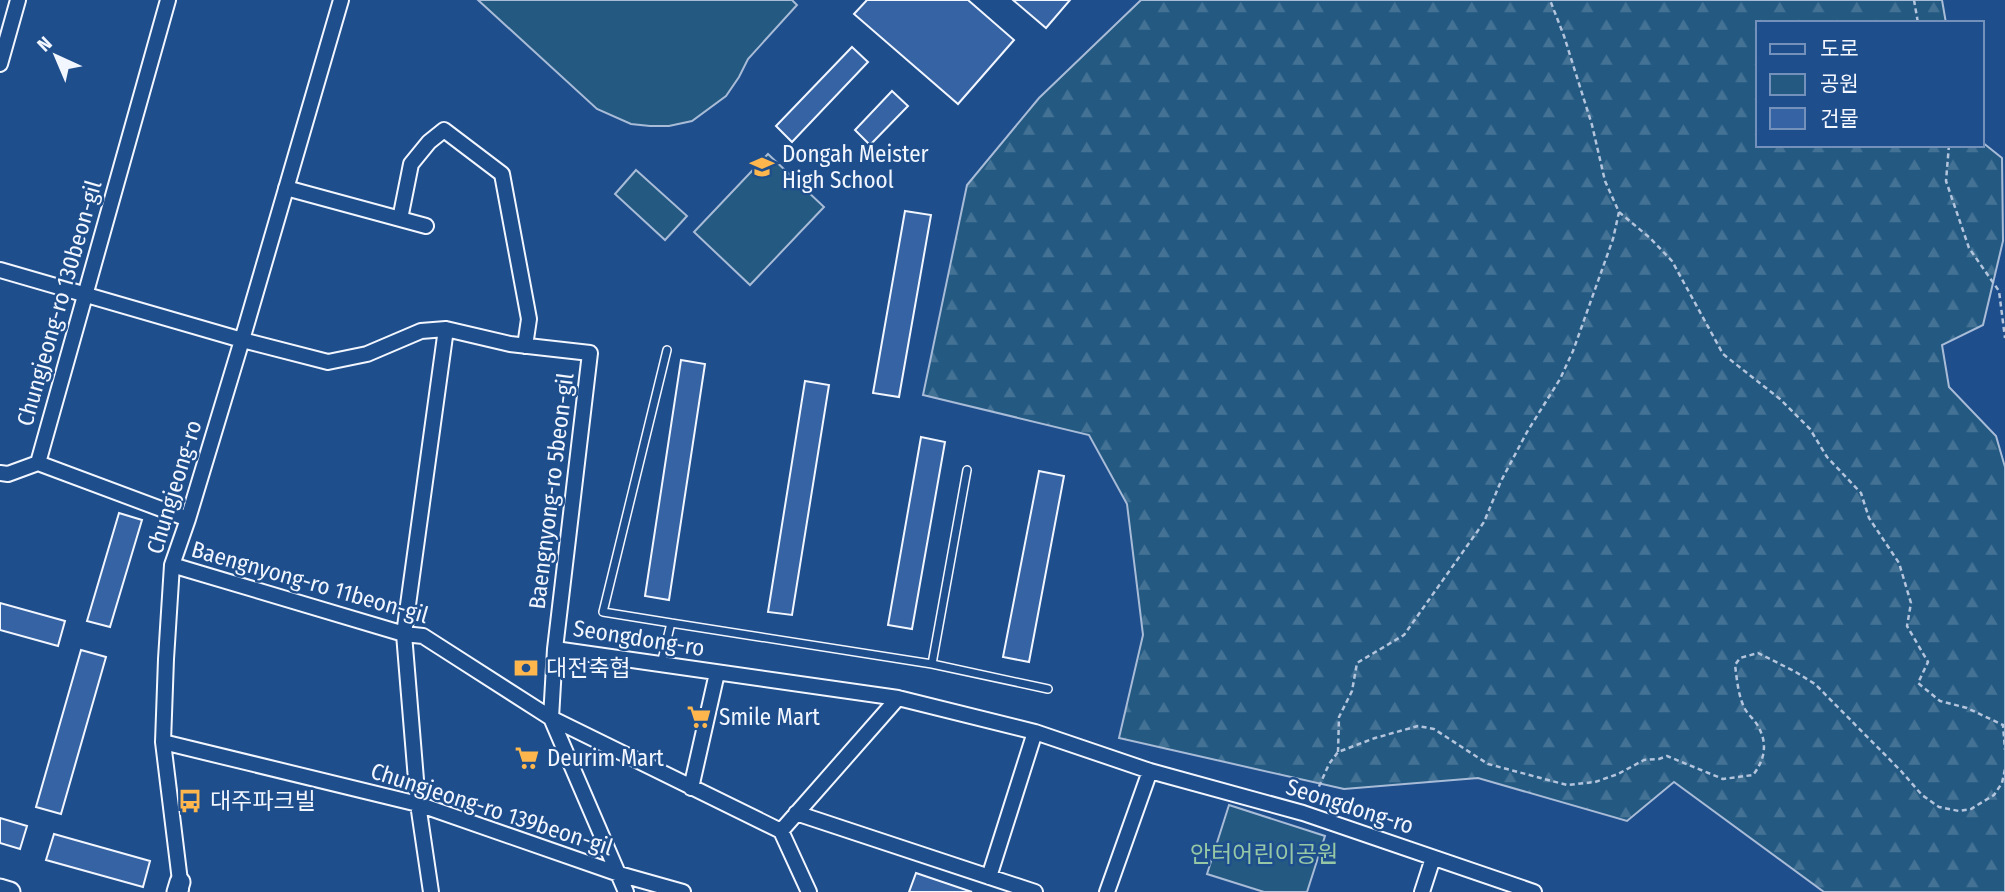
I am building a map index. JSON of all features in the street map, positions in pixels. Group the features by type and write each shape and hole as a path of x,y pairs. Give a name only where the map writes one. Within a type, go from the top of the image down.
{"main road":[{"path":"0,889 10,892"}],"street":[{"path":"0,64 18,0"},
{"name":"Chungjeong-ro 130beon-gil","path":"38,463 168,0"},
{"name":"Chungjeong-ro","path":"180,889 163,742 172,565 242,340 341,0"},
{"path":"400,219 411,164 429,142 444,130 502,174 529,319 524,346"},
{"path":"286,188 426,226"},
{"name":"Baengnyong-ro 5beon-gil","path":"0,270 328,362 367,354 421,331 446,329 510,344 590,353 555,649 551,718 626,892"},
{"path":"430,892 418,804 404,634 446,329"},
{"path":"0,473 8,474 38,463 188,519"},
{"name":"Baengnyong-ro 11beon-gil","path":"172,565 404,634 423,636 551,718 781,831"},
{"name":"Seongdong-ro","path":"555,649 898,698 1035,732 1150,771 1306,814 1534,892"},
{"name":"Seongdong-ro","path":"691,788 717,673"},
{"path":"809,892 781,831 898,698"},
{"path":"989,877 1035,732"},
{"name":"Chungjeong-ro 139beon-gil","path":"163,742 418,804 619,874 684,892"},
{"path":"1107,892 1150,771"},
{"path":"796,813 1035,892"},
{"path":"1422,892 1433,858"}],"lane":[{"path":"667,350 603,612 932,664 1048,689"},
{"path":"932,664 967,470"},
{"path":"661,664 671,622"}],"path":[{"path":"1550,0 1592,125 1605,181 1619,212 1672,261 1723,354 1787,406 1810,429 1827,457 1861,493 1869,518 1899,563 1912,603 1908,626 1928,662 1918,683 1940,701 1966,708 2003,725"},
{"path":"1914,0 1918,21"},
{"path":"1949,147 1946,181 1969,248 1999,291 2005,338"},
{"path":"1338,752 1339,717 1352,691 1357,663 1404,635 1443,581 1484,522 1501,481 1527,432 1560,379 1573,351 1613,239 1619,212"},
{"path":"1306,814 1329,764 1338,752 1418,726 1434,729 1488,764 1567,785 1595,782 1618,774 1644,760 1667,756 1723,779 1753,775 1760,766 1765,748 1760,728 1745,709 1735,665 1740,658 1758,653 1815,684 1922,795 1939,807 1959,811 1972,809 1994,795 2002,783 2005,769"},
{"path":"2005,719 2005,750"}],"green space":[{"path":"478,0 792,0 797,5 748,59 726,96 692,121 669,126 650,126 631,124 597,109"},
{"path":"1141,0 1942,0 1946,21 1756,21 1756,147 1984,147 1984,144 2002,158 2003,241 1983,325 1942,345 1949,387 1996,436 2005,467 2005,892 1824,892 1674,782 1627,821 1478,778 1344,789 1119,738 1143,635 1127,504 1089,435 923,395 967,185 1039,98"},
{"path":"768,154 824,207 750,285 694,232"},
{"path":"636,170 687,216 665,240 615,194"},
{"name":"안터어린이공원","path":"1229,805 1325,836 1307,892 1264,892 1207,874"}],"building":[{"path":"867,0 968,0 1014,40 958,104 854,14"},
{"path":"1013,0 1070,0 1046,28"},
{"path":"852,47 868,62 792,142 776,126"},
{"path":"892,91 908,106 870,145 855,130"},
{"path":"905,211 931,215 899,397 873,393"},
{"path":"681,360 705,364 669,600 645,596"},
{"path":"805,381 829,385 792,615 768,612"},
{"path":"921,437 945,442 912,629 888,625"},
{"path":"1039,471 1064,476 1029,662 1003,657"},
{"path":"119,513 142,520 110,627 87,621"},
{"path":"0,603 65,621 58,646 0,630"},
{"path":"81,650 106,657 61,814 36,807"},
{"path":"0,818 27,826 20,849 0,843"},
{"path":"54,834 150,861 143,887 46,860"},
{"path":"916,873 972,892 909,892"}],"place":[{"name":"Dongah Meister High School","path":"762,167"},
{"name":"대전축협","path":"526,668"},
{"name":"Smile Mart","path":"699,717"},
{"name":"Deurim Mart","path":"527,758"},
{"name":"대주파크빌","path":"190,801"}]}
